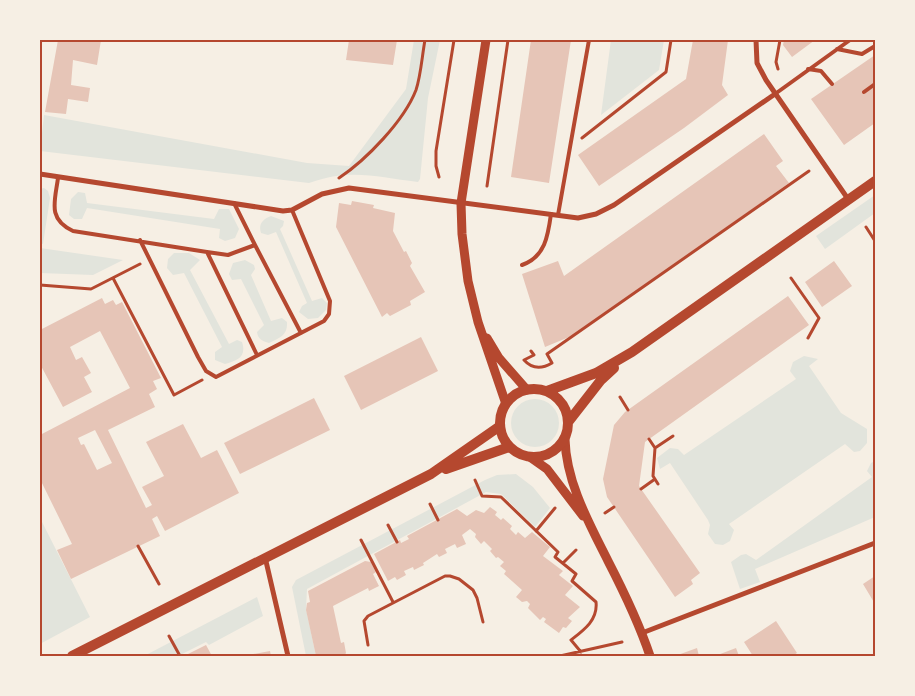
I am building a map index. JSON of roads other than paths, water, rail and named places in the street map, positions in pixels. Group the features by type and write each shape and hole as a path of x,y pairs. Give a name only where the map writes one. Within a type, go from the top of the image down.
{"main road":[{"path":"632,352 601,380 569,422 565,439 552,453 540,457 530,457 509,447 503,439 500,418 506,404 515,394 527,390 547,391 596,373 632,352 875,181"},
{"path":"547,391 562,403 569,422"},
{"path":"431,474 500,426"},
{"path":"76,655 431,474 509,447"}],"street":[{"path":"486,40 461,203 462,234 468,281 480,328 506,404"},
{"path":"756,40 757,63 775,94 848,199"},
{"path":"40,174 269,209 292,210 322,194 349,188 578,218 587,217 614,205 775,94"},
{"path":"480,328 499,358 527,390"},
{"path":"565,439 565,458 589,524 642,633 650,656"},
{"path":"530,457 547,469 589,524"},
{"path":"642,633 875,543"},
{"path":"265,557 288,656"}],"lane":[{"path":"558,215 589,40"},
{"path":"775,94 850,40"},
{"path":"837,49 862,54 875,46"},
{"path":"808,69 821,71 832,84"},
{"path":"864,92 875,84"},
{"path":"58,178 55,214 58,222 73,231 228,255 255,245"},
{"path":"234,203 301,333"},
{"path":"140,240 198,357 211,375 216,377 324,321 330,308 327,294 292,210"},
{"path":"522,265 538,257 543,249 551,214"},
{"path":"207,252 257,355"}]}
